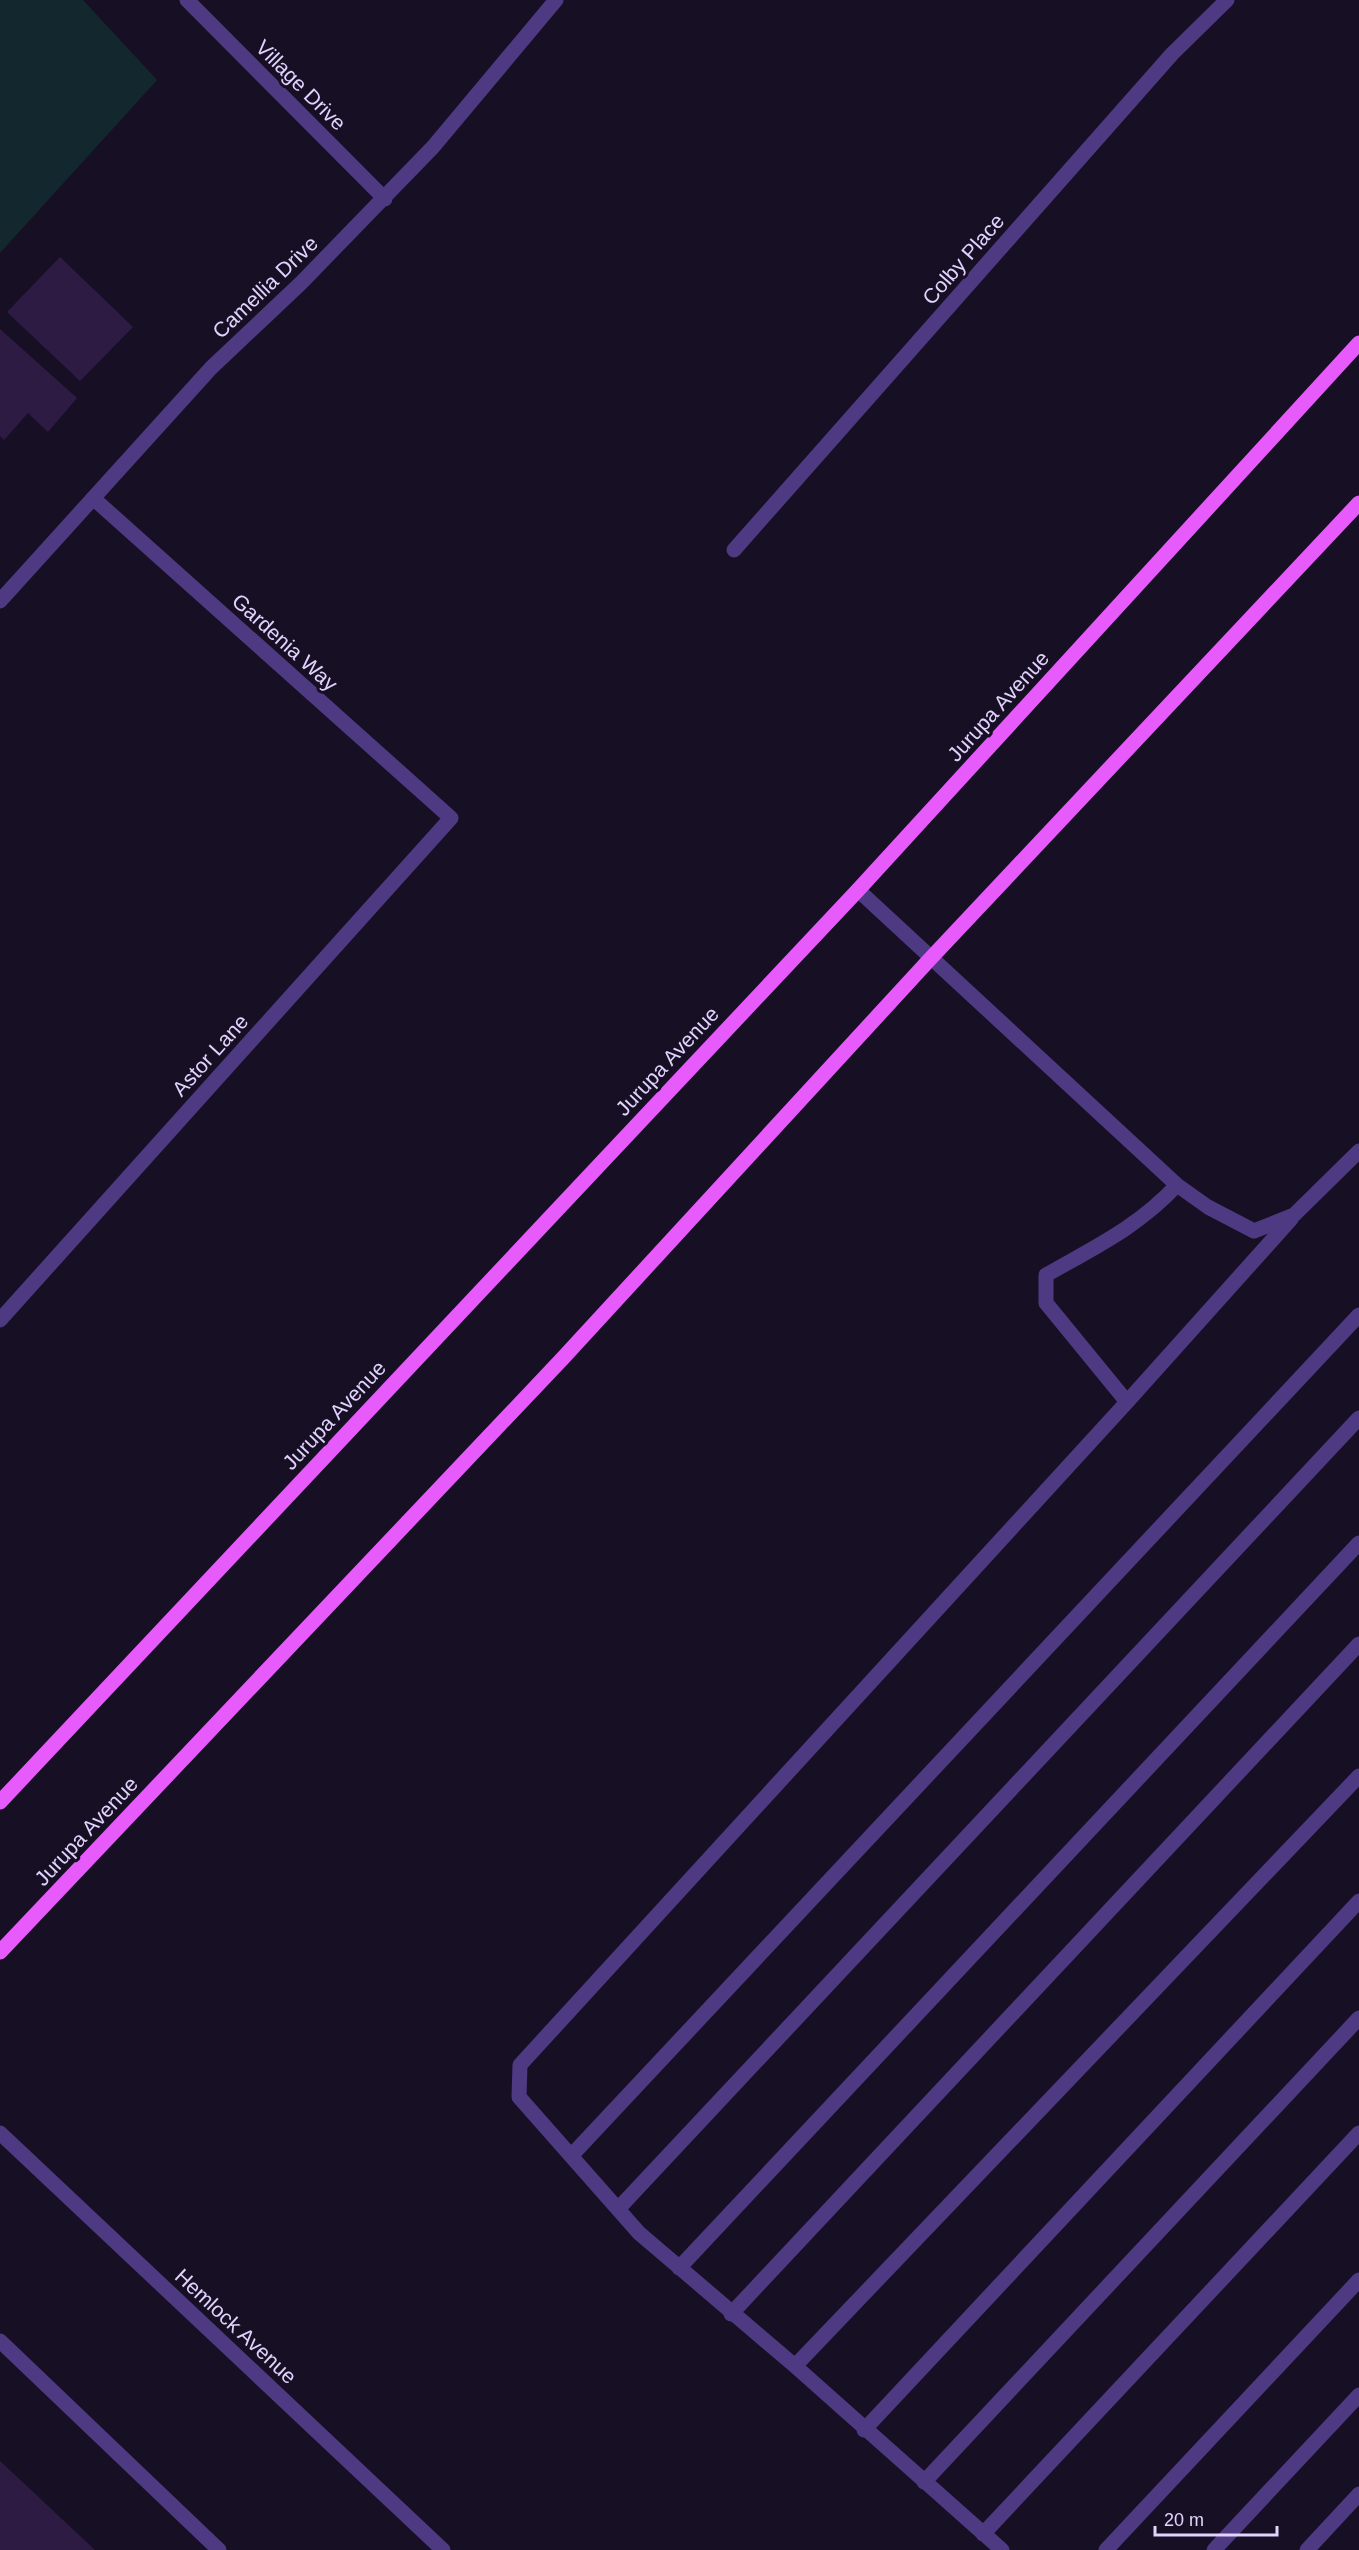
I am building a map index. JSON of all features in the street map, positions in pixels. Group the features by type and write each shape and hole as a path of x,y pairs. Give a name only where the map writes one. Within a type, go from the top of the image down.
{"main road":[{"name":"Jurupa Avenue","path":"0,1802 858,890 1359,343"},
{"name":"Jurupa Avenue","path":"0,1952 563,1358 930,959 1359,503"}],"street":[{"name":"Village Drive","path":"187,0 385,199"},
{"name":"Camellia Drive","path":"0,601 211,369 385,199 478,96 556,0"},
{"name":"Colby Place","path":"734,550 1172,54 1227,0"},
{"name":"Gardenia Way","path":"93,498 451,818"},
{"name":"Astor Lane","path":"0,1320 451,818"},
{"path":"858,890 930,959 1010,1027 1177,1185 1208,1207 1254,1231 1294,1215"},
{"path":"1002,2550 864,2430 795,2366 731,2314 639,2233 519,2097 520,2065 1127,1402 1294,1215 1359,1151"},
{"path":"1127,1402 1046,1303 1046,1275 1145,1217 1177,1185"},
{"path":"571,2156 1359,1315"},
{"path":"618,2210 1359,1418"},
{"path":"679,2268 1359,1543"},
{"path":"731,2314 1359,1644"},
{"path":"795,2366 1359,1776"},
{"path":"864,2430 1359,1901"},
{"path":"924,2482 1359,2018"},
{"name":"Hemlock Avenue","path":"0,2133 443,2550"},
{"path":"983,2534 1359,2133"},
{"path":"1106,2550 1359,2280"},
{"path":"0,2341 219,2550"},
{"path":"1214,2550 1359,2395"},
{"path":"1307,2550 1359,2494"}],"green space":[{"path":"0,0 83,0 157,80 0,253"}],"building":[{"path":"60,257 133,327 80,381 7,312"},
{"path":"0,329 77,398 48,432 28,413 4,440 0,436"},
{"path":"0,2461 95,2550 0,2550"}]}
